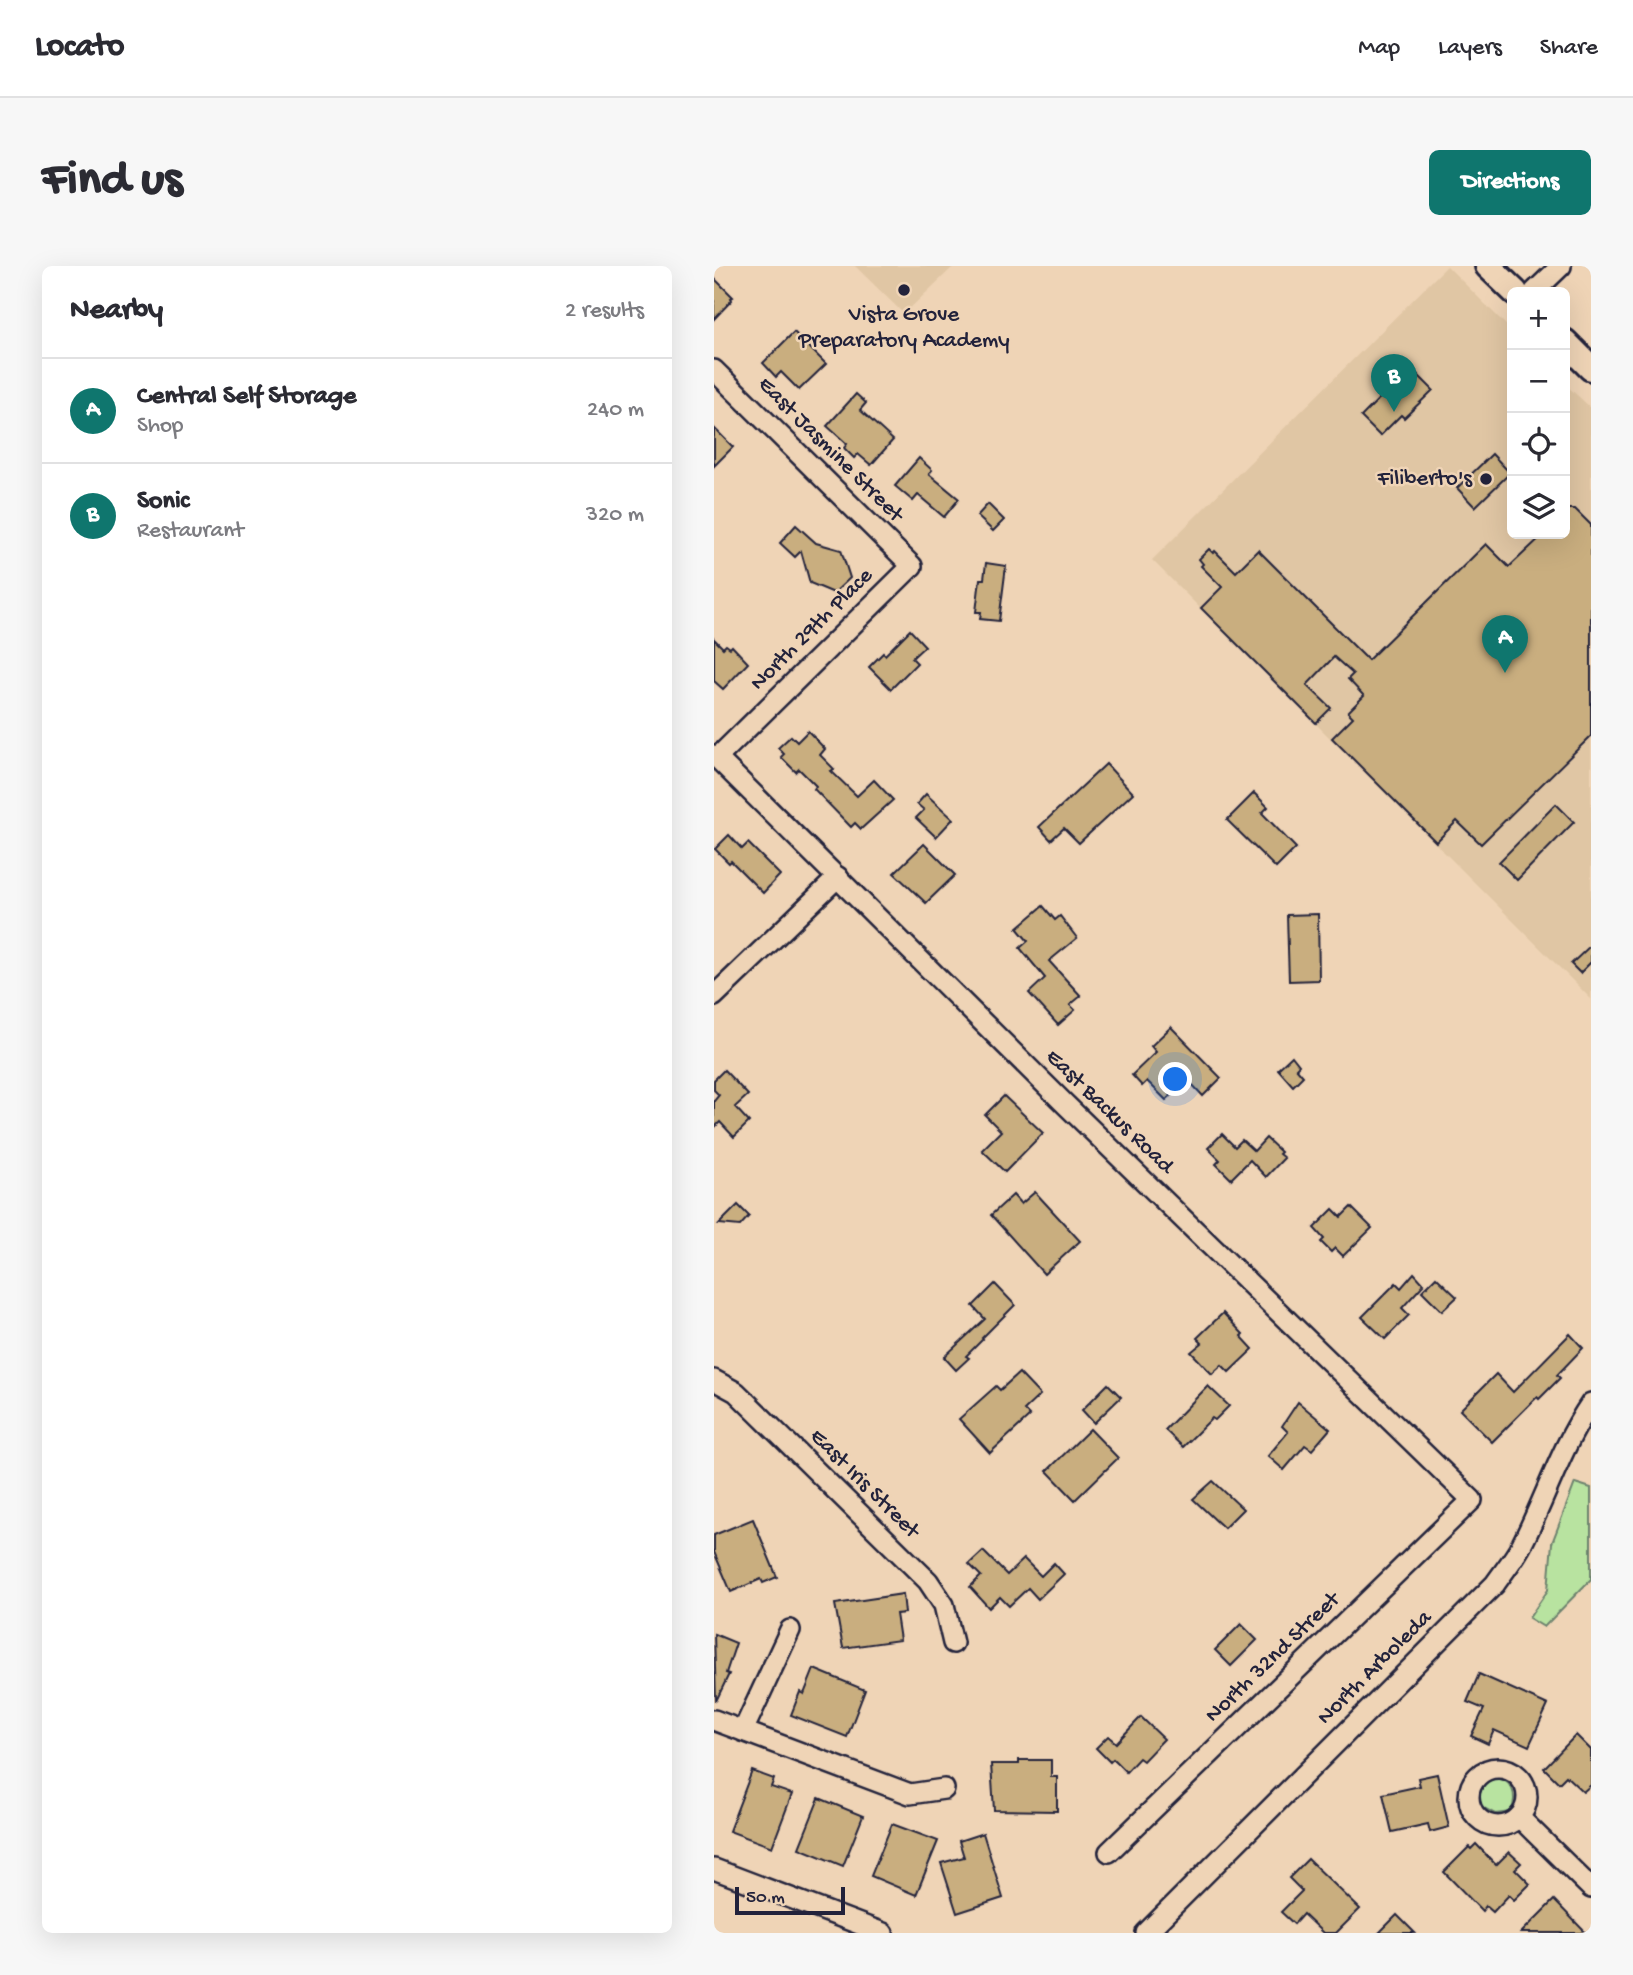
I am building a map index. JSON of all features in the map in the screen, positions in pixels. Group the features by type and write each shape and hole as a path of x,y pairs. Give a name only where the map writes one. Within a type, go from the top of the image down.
{"main road":[{"path":"1489,266 1510,287"},
{"path":"1570,347 1591,368"}],"street":[{"path":"1539,287 1561,266"},
{"name":"East Jasmine Street","path":"714,370 912,566"},
{"name":"North 29th Place","path":"715,757 912,566"},
{"name":"East Backus Road","path":"715,757 1065,1104 1472,1500"},
{"path":"714,996 838,877"},
{"name":"East Iris Street","path":"714,1380 736,1392 928,1581 944,1605 953,1643"},
{"name":"North Arboleda","path":"1146,1933 1495,1584 1521,1547 1556,1465 1591,1403"},
{"name":"North 32nd Street","path":"1109,1852 1472,1500"},
{"path":"743,1731 790,1630"},
{"path":"714,1720 911,1794 944,1789"},
{"path":"1520,1817 1591,1888"},
{"path":"714,1869 883,1933"}],"shaded area":[{"name":"Vista Grove Preparatory Academy","path":"855,266 954,266 904,314"},
{"path":"1447,266 1507,326 1507,539 1570,539 1570,389 1591,408 1591,999 1152,560"}],"green space":[{"path":"1575,1483 1591,1488 1591,1579 1544,1627 1529,1618 1548,1590 1552,1543"},
{"path":"1491,1778 1504,1780 1512,1788 1514,1799 1511,1812 1495,1814 1482,1807 1479,1790 1483,1783"}],"building":[{"path":"714,278 733,297 714,319"},
{"path":"794,332 826,364 799,390 781,372 776,377 763,363"},
{"path":"1410,367 1433,390 1404,418 1401,415 1380,436 1361,417"},
{"path":"856,394 866,403 860,410 893,440 871,465 858,454 854,458 844,448 847,444 827,426"},
{"path":"714,428 733,447 714,466"},
{"name":"Filiberto's","path":"1492,454 1507,470 1507,476 1475,507 1457,488"},
{"path":"919,458 932,470 929,474 959,499 944,517 918,495 913,501 895,486"},
{"path":"988,504 1004,520 993,531 977,516"},
{"path":"1570,509 1575,509 1591,525 1591,736 1481,844 1457,821 1436,842 1332,738 1353,717 1348,712 1364,696 1348,679 1353,674 1334,657 1307,685 1331,708 1316,723 1201,608 1222,587 1201,566 1203,564 1199,559 1209,549 1213,553 1215,551 1236,572 1258,550 1368,660 1486,544 1509,567 1539,539 1570,539"},
{"path":"796,525 816,543 841,550 850,578 834,593 810,583 801,551 795,557 780,543"},
{"path":"986,563 1006,566 999,621 980,619 981,612 976,612 980,579 984,579"},
{"path":"910,630 925,646 912,658 917,663 891,689 869,667"},
{"path":"714,639 723,648 726,645 730,648 732,646 748,663 723,689 714,681"},
{"path":"808,731 825,749 820,755 834,769 831,771 857,796 874,780 893,800 861,829 855,823 851,827 814,789 816,786 799,769 796,772 781,757 784,754 778,748 791,736 797,742"},
{"path":"1106,764 1133,793 1079,843 1064,828 1051,840 1039,827"},
{"path":"1254,793 1268,807 1262,813 1296,848 1276,868 1227,820"},
{"path":"926,794 953,819 936,837 916,818 924,810 917,804"},
{"path":"1556,804 1574,822 1517,880 1499,862"},
{"path":"729,835 742,849 748,843 780,875 763,893 715,849"},
{"path":"924,844 955,875 926,903 894,873"},
{"path":"1043,906 1055,920 1060,916 1077,938 1049,961 1081,996 1070,1005 1075,1010 1058,1025 1029,993 1045,978 1020,948 1028,941 1017,928"},
{"path":"1318,914 1319,980 1289,981 1287,915"},
{"path":"1591,945 1591,962 1580,973 1571,964"},
{"path":"1171,1027 1221,1078 1203,1096 1188,1080 1166,1100 1147,1081 1142,1086 1132,1075 1156,1052 1151,1046"},
{"path":"1292,1056 1299,1065 1296,1068 1303,1076 1293,1086 1278,1069"},
{"path":"724,1070 748,1095 735,1107 749,1122 734,1137 720,1122 714,1128 714,1101 719,1095 714,1090 714,1080"},
{"path":"1004,1096 1043,1133 1005,1172 982,1150 1001,1131 985,1115"},
{"path":"1222,1134 1235,1147 1242,1140 1254,1151 1266,1138 1284,1158 1266,1177 1250,1160 1231,1179 1216,1164 1220,1160 1208,1148"},
{"path":"1035,1192 1080,1241 1044,1274 991,1215 1013,1195 1021,1204"},
{"path":"738,1205 749,1216 740,1226 719,1224"},
{"path":"1351,1207 1372,1228 1343,1256 1335,1248 1331,1252 1321,1242 1324,1239 1314,1228 1333,1209 1341,1217"},
{"path":"1414,1273 1424,1284 1402,1308 1409,1315 1385,1339 1362,1317 1396,1283 1401,1288"},
{"path":"1436,1277 1457,1297 1442,1311 1422,1291"},
{"path":"995,1284 1015,1305 982,1338 966,1356 969,1358 956,1370 944,1357 985,1319 973,1306"},
{"path":"1223,1313 1253,1349 1229,1372 1222,1365 1212,1374 1191,1352 1202,1343 1197,1338"},
{"path":"1570,1334 1583,1348 1557,1375 1560,1378 1492,1442 1460,1410 1496,1374 1513,1392"},
{"path":"1019,1373 1040,1395 1024,1410 1030,1416 990,1453 959,1419 996,1386 1000,1390"},
{"path":"1108,1384 1121,1397 1094,1423 1082,1410"},
{"path":"1208,1386 1229,1406 1215,1420 1212,1418 1183,1447 1165,1430"},
{"path":"1298,1402 1330,1429 1312,1450 1305,1445 1284,1470 1268,1456 1288,1432 1282,1426"},
{"path":"1090,1429 1118,1458 1075,1500 1047,1471"},
{"path":"1213,1481 1243,1509 1224,1528 1193,1499"},
{"path":"753,1519 777,1577 763,1583 761,1579 731,1592 714,1552 714,1535"},
{"path":"983,1551 1007,1575 1024,1559 1041,1576 1054,1563 1064,1574 1038,1599 1028,1588 1009,1606 1000,1597 989,1608 970,1587 981,1576 969,1564"},
{"path":"903,1594 905,1613 896,1614 900,1640 843,1648 835,1604"},
{"path":"1241,1624 1257,1640 1231,1666 1215,1650"},
{"path":"714,1634 736,1643 726,1673 729,1674 716,1701"},
{"path":"814,1669 865,1690 847,1737 791,1715 800,1692 804,1694"},
{"path":"1479,1674 1548,1705 1529,1746 1494,1730 1488,1744 1471,1736 1484,1709 1467,1702"},
{"path":"1141,1717 1164,1739 1143,1761 1139,1758 1126,1772 1113,1759 1110,1762 1096,1748 1108,1736 1116,1743"},
{"path":"1576,1735 1591,1750 1591,1785 1583,1792 1566,1776 1559,1783 1544,1768"},
{"path":"1019,1760 1051,1760 1051,1777 1057,1777 1057,1811 994,1810 991,1764 1019,1764"},
{"path":"752,1771 774,1779 771,1787 792,1794 772,1847 729,1831"},
{"path":"1437,1774 1449,1827 1430,1832 1428,1824 1392,1832 1383,1794 1420,1786 1418,1778"},
{"path":"819,1798 863,1816 843,1866 799,1848"},
{"path":"892,1824 938,1841 916,1895 871,1876"},
{"path":"983,1833 1003,1898 957,1913 941,1863 964,1857 959,1841"},
{"path":"1476,1844 1496,1865 1509,1852 1521,1863 1515,1869 1530,1884 1514,1900 1509,1895 1493,1912 1486,1906 1482,1911 1444,1872 1469,1847 1471,1849"},
{"path":"1308,1859 1360,1909 1336,1933 1323,1933 1303,1914 1294,1924 1281,1912 1302,1891 1289,1878"},
{"path":"1554,1900 1586,1933 1521,1933"},
{"path":"1397,1915 1415,1933 1379,1933"}],"place":[{"name":"Vista Grove Preparatory Academy","path":"904,290"},
{"name":"Sonic","path":"1394,412"},
{"name":"Filiberto's","path":"1486,479"},
{"name":"Central Self Storage","path":"1505,673"}]}
